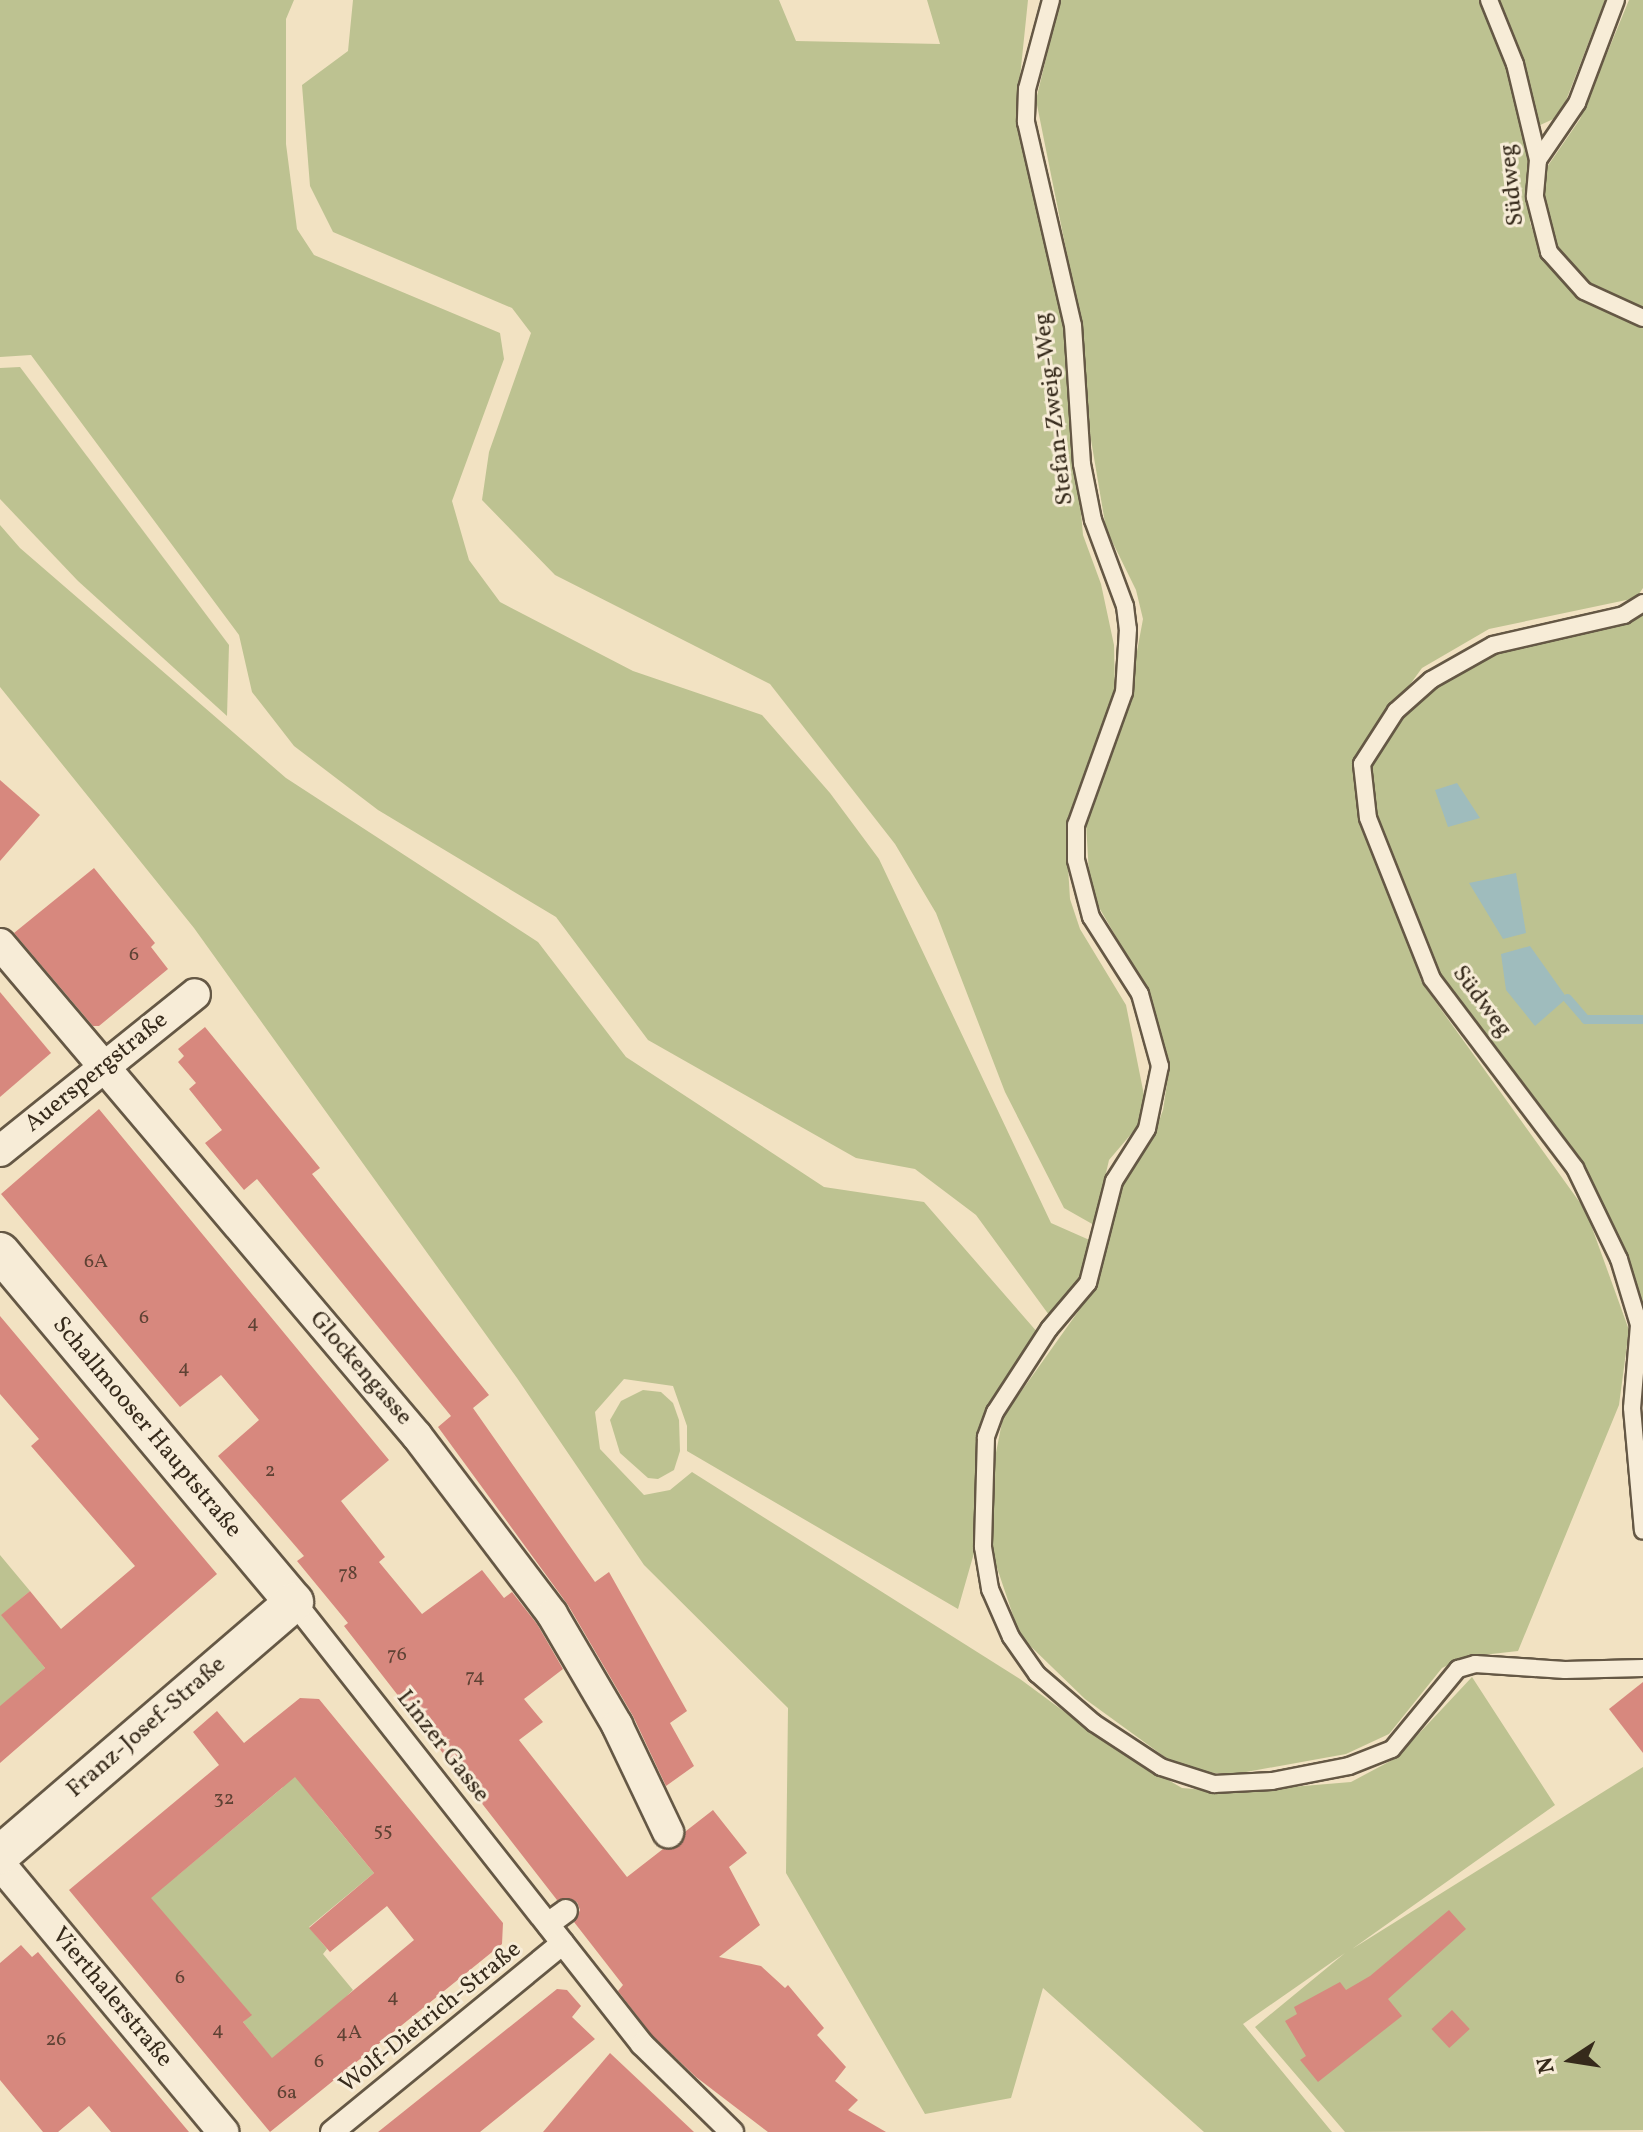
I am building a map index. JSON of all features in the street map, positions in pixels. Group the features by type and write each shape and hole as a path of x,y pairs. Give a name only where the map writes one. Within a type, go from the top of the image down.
{"street":[{"name":"Glockengasse","path":"0,944 417,1436 552,1614 617,1725 668,1832"},
{"name":"Auerspergstraße","path":"0,1151 195,994"},
{"name":"Schallmooser Hauptstraße","path":"0,1252 294,1602"},
{"name":"Franz-Josef-Straße","path":"0,1855 294,1602"},
{"name":"Linzer Gasse","path":"294,1602 557,1918 563,1943 642,2044 732,2132"},
{"name":"Vierthalerstraße","path":"0,1864 223,2132"},
{"name":"Wolf-Dietrich-Straße","path":"332,2132 563,1943"}],"lane":[{"name":"Stefan-Zweig-Weg","path":"1051,0 1027,89 1026,122 1073,325 1087,492 1128,629 1124,692 1076,825 1076,860 1091,917 1140,994 1160,1066 1147,1129 1114,1181 1088,1283 1049,1329 995,1412 986,1437 983,1547 990,1589 1011,1637 1037,1674 1094,1723 1161,1767 1214,1784 1272,1781 1349,1766 1392,1749 1458,1669 1475,1664 1565,1670 1643,1668"},
{"name":"Südweg","path":"1489,0 1515,64 1538,160 1535,197 1549,252 1584,291 1643,318"},
{"path":"1538,160 1577,103 1616,0"},
{"name":"Südweg","path":"1643,603 1624,615 1493,645 1431,680 1396,711 1362,764 1362,782 1368,818 1432,979 1575,1168 1619,1259 1639,1325 1632,1408 1643,1531"}],"green space":[{"path":"0,0 294,0 286,19 286,144 297,229 314,255 500,333 504,359 452,501 469,560 500,602 633,671 762,715 830,793 879,859 1051,1223 1094,1242 1082,1278 1049,1315 976,1215 915,1169 856,1158 648,1040 556,917 378,810 294,746 252,692 239,635 31,355 0,357"},
{"path":"353,0 779,0 796,41 940,44 927,0 1028,0 1017,106 1065,328 1083,535 1101,584 1114,645 1115,694 1077,795 1067,850 1070,899 1080,929 1126,1005 1145,1100 1138,1126 1109,1160 1094,1225 1064,1208 1005,1092 936,913 895,844 770,684 555,575 482,500 489,452 531,333 512,308 333,232 310,186 302,85 348,51"},
{"path":"1060,0 1482,0 1510,75 1530,164 1530,223 1544,261 1571,288 1643,327 1643,588 1636,598 1489,629 1422,668 1355,760 1356,799 1422,983 1586,1211 1629,1330 1619,1405 1518,1651 1465,1657 1442,1668 1389,1734 1346,1754 1235,1774 1197,1772 1169,1760 1085,1699 1020,1636 993,1556 992,1473 1003,1417 1092,1292 1123,1183 1152,1140 1163,1110 1169,1070 1143,983 1090,892 1086,823 1132,678 1143,619 1136,590 1106,529 1087,416 1080,319 1036,100"},
{"path":"1496,0 1605,0 1560,116 1538,126"},
{"path":"1629,0 1643,0 1643,310 1574,274 1558,255 1540,195 1545,170 1580,119"},
{"path":"20,367 229,645 227,716 78,581 0,499 0,368"},
{"path":"0,525 20,548 286,778 538,942 626,1057 824,1187 924,1202 1038,1333 985,1418 975,1477 976,1546 958,1609 687,1451 687,1426 673,1386 624,1379 595,1412 600,1449 644,1495 670,1490 692,1472 1020,1679 1115,1749 1182,1788 1230,1792 1351,1782 1396,1758 1472,1677 1555,1805 1352,1949 1643,1767 1643,2130 1345,2132 1255,2027 1345,1953 1243,2024 1332,2132 1204,2132 1043,1988 1011,2098 925,2114 786,1873 788,1708 644,1565 517,1378 194,928 0,687"},
{"path":"1643,612 1643,1323 1629,1264 1576,1157 1439,977 1375,815 1368,773 1397,722 1434,685 1494,651"},
{"path":"643,1390 661,1392 673,1403 679,1420 680,1451 674,1470 658,1479 648,1478 620,1453 610,1420 621,1401"},
{"path":"0,1555 30,1591 2,1615 45,1668 0,1707"},
{"path":"295,1766 322,1810 374,1873 309,1927 327,1949 323,1954 353,1990 276,2064 243,2022 251,2014 138,1896 178,1875 282,1788"}],"water":[{"path":"1457,783 1480,818 1448,827 1435,790"},
{"path":"1516,873 1526,933 1503,939 1469,883"},
{"path":"1530,946 1567,998 1535,1026 1506,990 1501,954"}],"building":[{"path":"0,780 40,815 0,861"},
{"path":"94,868 155,943 151,947 168,969 99,1026 93,1026 14,933"},
{"path":"0,992 51,1053 0,1097"},
{"path":"205,1027 320,1168 312,1174 489,1395 473,1408 595,1582 609,1572 687,1711 670,1723 694,1766 666,1786 633,1716 568,1605 438,1427 451,1416 257,1179 244,1190 205,1143 222,1130 189,1089 196,1083 178,1062 184,1056 178,1049"},
{"path":"99,1109 389,1460 341,1501 385,1557 379,1562 422,1614 482,1570 504,1598 512,1592 537,1624 563,1669 524,1699 543,1722 519,1740 627,1877 663,1849 676,1848 686,1831 713,1810 747,1853 729,1867 760,1925 719,1957 761,1966 785,1988 788,1985 824,2028 817,2035 846,2067 835,2081 858,2100 848,2110 886,2132 768,2132 696,2077 652,2035 618,1991 623,1985 574,1922 580,1910 577,1902 557,1900 344,1626 348,1623 297,1561 304,1556 218,1456 259,1420 221,1375 180,1407 1,1194"},
{"path":"0,1316 217,1574 0,1763 0,1706 45,1668 1,1615 30,1591 61,1629 135,1566 31,1446 39,1439 0,1394"},
{"path":"1643,1682 1643,1753 1609,1709"},
{"path":"300,1698 319,1699 503,1923 502,1944 270,2132 69,1890 219,1765 193,1732 217,1711 244,1743","holes":["295,1777 374,1873 309,1928 330,1952 387,1906 414,1940 272,2058 243,2022 252,2015 151,1898"]},
{"path":"1449,1910 1466,1929 1388,1999 1402,2016 1318,2082 1300,2060 1306,2056 1285,2021 1297,2014 1294,2007 1340,1982 1346,1990 1370,1976"},
{"path":"21,1945 32,1957 38,1952 189,2132 111,2132 89,2106 58,2132 43,2132 0,2080 0,1963"},
{"path":"557,1989 567,1990 581,2006 572,2017 595,2039 480,2132 378,2132"},
{"path":"1452,2010 1470,2029 1449,2048 1432,2029"},
{"path":"610,2053 694,2132 543,2132"}],"waterway":[{"path":"1567,998 1585,1019 1643,1019"}]}
